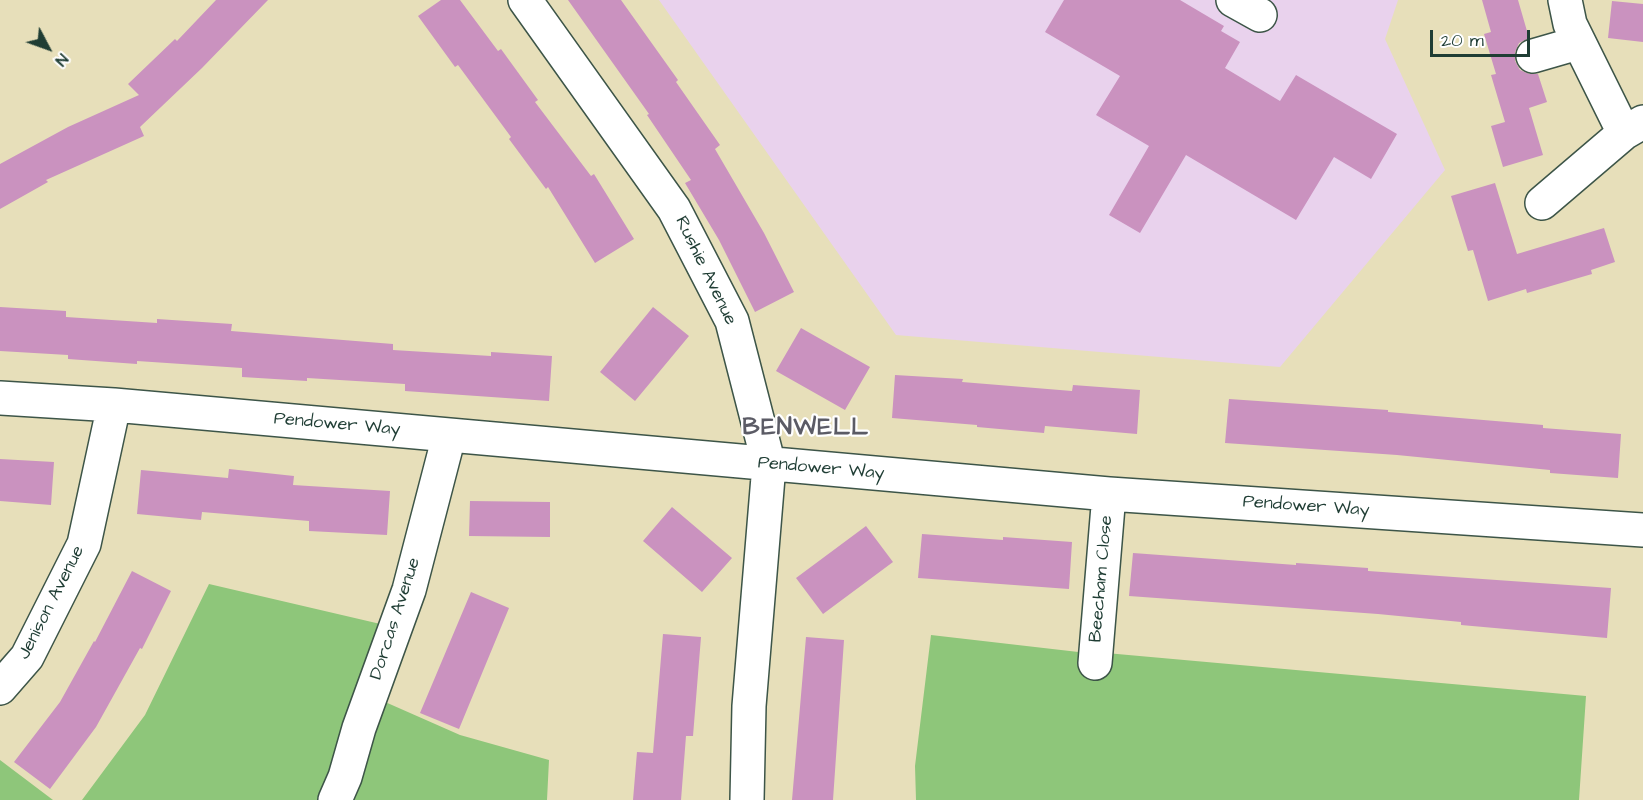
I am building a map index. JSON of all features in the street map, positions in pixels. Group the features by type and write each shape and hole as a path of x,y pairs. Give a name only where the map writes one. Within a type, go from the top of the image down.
{"street":[{"name":"Rushie Avenue","path":"525,0 674,209 732,321 769,465 749,706 747,800"},
{"path":"1542,203 1633,128 1578,43 1570,24 1565,0"},
{"path":"1533,56 1578,43"},
{"name":"Pendower Way","path":"0,399 114,405 1109,494 1643,530"},
{"name":"Jenison Avenue","path":"0,688 27,657 84,544 114,405"},
{"name":"Dorcas Avenue","path":"334,800 345,777 359,729 409,590 448,436"},
{"name":"Beecham Close","path":"1095,663 1109,494"}],"shaded area":[{"path":"659,0 1398,0 1385,39 1445,170 1280,367 896,335"}],"green space":[{"path":"209,584 389,626 367,694 460,735 549,760 547,800 82,800 145,715"},
{"path":"931,635 1087,653 1586,696 1579,800 916,800 915,766"},
{"path":"0,760 53,800 0,800"}],"building":[{"path":"216,0 268,0 140,127 144,136 46,180 48,182 0,209 0,164 68,127 139,95 128,84 175,39 177,41"},
{"path":"441,0 460,0 498,51 501,49 538,100 535,102 591,176 594,174 634,239 595,263 548,187 546,189 458,65 455,67 418,16"},
{"path":"568,0 621,0 678,80 676,82 720,145 715,149 764,233 794,292 755,312 719,240 685,183 691,180 647,115 649,114"},
{"path":"1064,0 1180,0 1224,26 1221,31 1240,42 1225,68 1280,101 1296,75 1397,134 1371,179 1334,157 1296,220 1186,155 1140,233 1109,215 1149,146 1096,115 1120,76 1045,32"},
{"path":"1482,0 1518,0 1529,38 1519,43 1515,52 1515,61 1520,70 1529,74 1538,74 1547,102 1529,108 1543,155 1503,167 1491,126 1505,122 1491,75 1496,74 1484,34 1491,32"},
{"path":"1612,1 1643,4 1643,42 1608,38"},
{"path":"1495,183 1517,254 1604,228 1615,262 1591,270 1592,274 1527,293 1526,289 1488,301 1473,250 1468,251 1451,196"},
{"path":"0,307 66,311 66,317 157,323 157,319 232,324 231,331 393,344 393,350 491,356 491,352 552,356 549,401 405,391 405,384 242,377 242,368 137,361 137,364 68,359 68,355 0,351"},
{"path":"653,307 689,336 635,401 600,372"},
{"path":"801,328 870,367 845,410 776,371"},
{"path":"895,375 963,379 962,382 1072,391 1073,385 1140,390 1137,434 1045,426 1044,433 892,418"},
{"path":"1229,399 1388,410 1388,412 1543,425 1543,428 1621,434 1618,478 1550,473 1550,470 1397,455 1225,443"},
{"path":"0,459 54,462 51,505 0,501"},
{"path":"229,469 294,476 293,485 390,491 387,535 309,531 309,521 202,512 201,520 137,514 141,470 228,478"},
{"path":"470,501 550,502 550,537 469,536"},
{"path":"672,507 732,558 702,592 643,541"},
{"path":"866,526 893,562 823,614 796,578"},
{"path":"922,534 1072,542 1069,589 918,578"},
{"path":"1133,553 1368,568 1368,571 1611,588 1607,638 1461,625 1461,622 1378,614 1129,596"},
{"path":"132,571 171,591 142,649 140,648 96,727 50,789 14,762 60,702"},
{"path":"471,592 509,608 459,729 420,713"},
{"path":"663,634 701,637 693,736 686,736 681,800 633,800 637,752 653,753"},
{"path":"806,637 844,640 833,800 792,800"}],"district":[{"name":"BENWELL","path":"806,429"}]}
